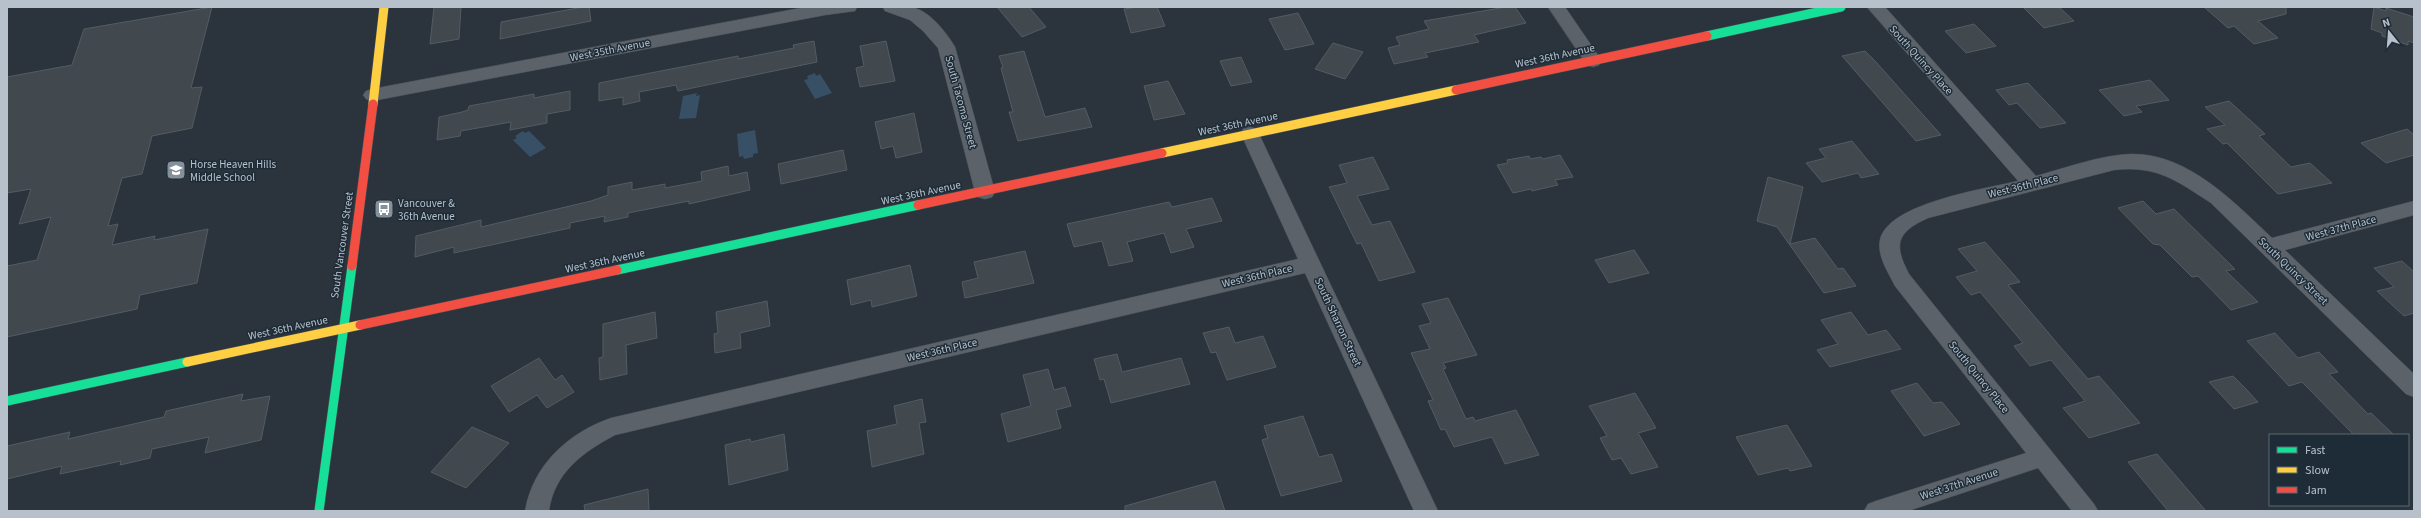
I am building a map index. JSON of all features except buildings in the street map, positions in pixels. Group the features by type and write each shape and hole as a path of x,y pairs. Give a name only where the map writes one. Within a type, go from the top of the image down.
{"street":[{"name":"South Vancouver Street","path":"319,511 342,329 360,210 372,95 384,7"},
{"name":"West 35th Avenue","path":"372,95 817,11 849,7"},
{"path":"1556,7 1593,60"},
{"name":"West 36th Avenue","path":"7,401 1841,7"},
{"name":"South Quincy Place","path":"1875,7 2032,184"},
{"name":"South Tacoma Street","path":"897,8 934,29 946,47 985,192"},
{"name":"South Sharron Street","path":"1250,134 1426,511"},
{"name":"West 36th Place","path":"1891,234 1896,225 1923,212 2114,163 2147,162 2164,167"},
{"name":"South Quincy Street","path":"2164,167 2183,175 2218,198 2414,388"},
{"name":"West 37th Place","path":"2269,247 2414,208"},
{"name":"South Quincy Place","path":"1891,234 1890,250 1894,266 1902,280 2086,511"},
{"name":"West 36th Place","path":"537,511 538,499 552,470 591,436 611,427 638,419 1311,264"},
{"name":"West 37th Avenue","path":"1876,511 2043,457"}],"water":[{"path":"815,73 816,76 820,74 832,93 815,99 804,80 808,79 807,76"},
{"path":"697,93 696,96 700,95 696,118 679,119 683,96"},
{"path":"755,130 758,153 753,154 753,157 744,159 743,156 739,157 737,134"},
{"path":"523,131 525,133 529,131 546,148 530,157 513,140 517,138 515,136"}],"traffic: fast":[{"path":"1707,36 1841,7"},
{"path":"617,270 918,205"},
{"path":"319,511 352,266"},
{"path":"7,401 187,362"}],"traffic: slow":[{"path":"373,104 384,7"},
{"path":"1162,153 1456,90"},
{"path":"187,362 360,325"}],"traffic: jam":[{"path":"1456,90 1707,36"},
{"path":"352,266 373,104"},
{"path":"918,205 1162,153"},
{"path":"360,325 617,270"}],"place":[{"name":"Horse Heaven Hills Middle School","path":"176,170"},
{"name":"Vancouver & 36th Avenue","path":"384,209"}]}
